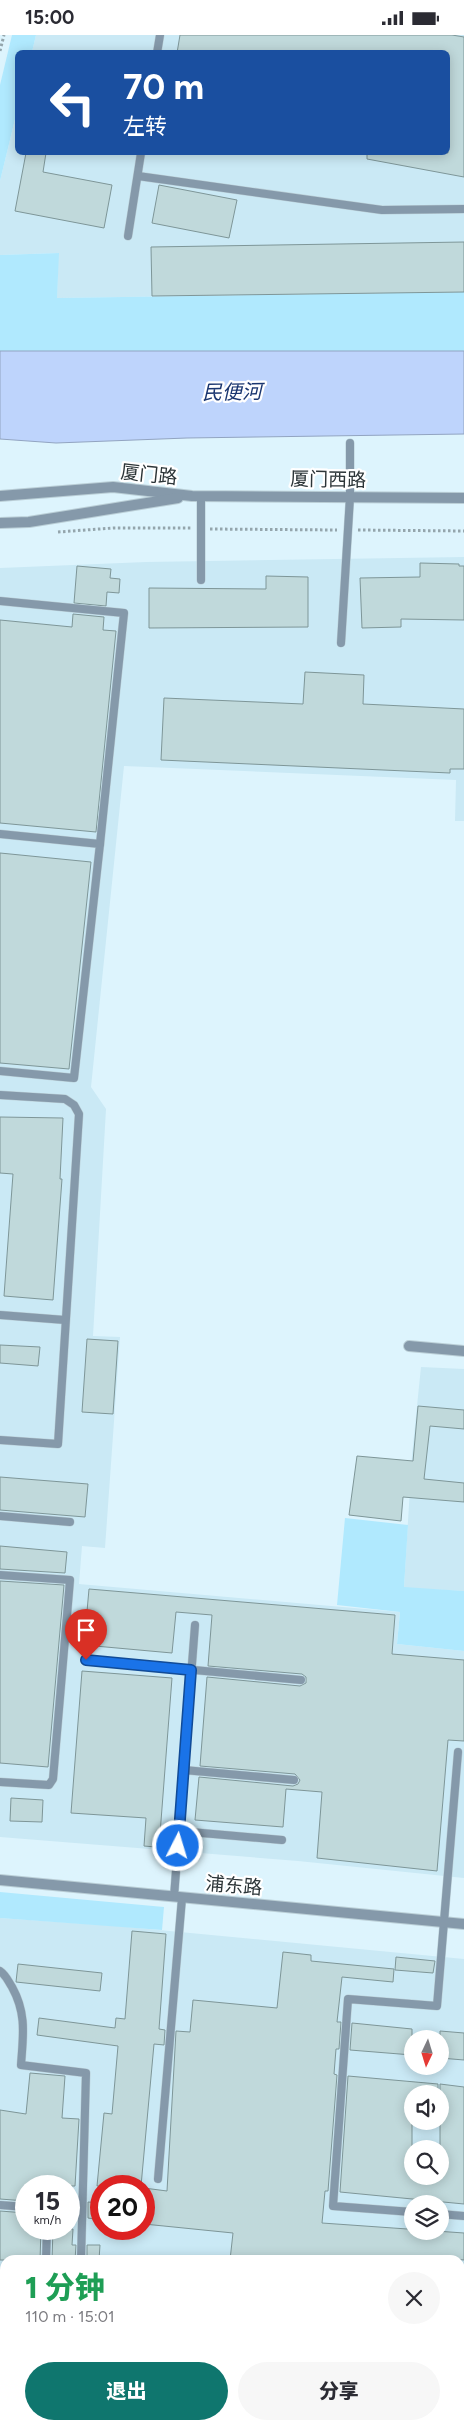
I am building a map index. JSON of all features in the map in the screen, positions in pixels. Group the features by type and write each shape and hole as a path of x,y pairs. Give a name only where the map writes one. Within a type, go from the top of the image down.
{"street":[{"name":"厦门路","path":"0,496 113,487 197,496"},
{"name":"厦门西路","path":"197,496 464,498"},
{"name":"厦门路","path":"0,523 29,522 197,496"},
{"path":"408,1346 464,1351"},
{"name":"浦东路","path":"0,1881 464,1924"}],"lane":[{"path":"158,50 160,35"},
{"path":"128,236 141,155"},
{"path":"138,176 382,210 464,209"},
{"path":"341,643 350,497 350,443"},
{"path":"197,496 201,529 201,580"},
{"path":"0,601 124,613 74,1078 0,1071"},
{"path":"0,834 100,844"},
{"path":"0,1095 65,1099 74,1105 79,1114 58,1444 0,1440"},
{"path":"0,1315 65,1320"},
{"path":"0,1516 70,1522"},
{"path":"0,1575 70,1580 53,1779 49,1785 0,1782"},
{"path":"158,2179 178,1897 179,1831 195,1625"},
{"path":"86,1660 301,1680"},
{"path":"404,2211 333,2206 348,1999 437,2006 458,1753"},
{"path":"184,1770 294,1780"},
{"path":"179,1831 282,1839"},
{"path":"0,1971 4,1974 16,1995 24,2018 21,2065 86,2073 81,2255"},
{"path":"0,2205 15,2206"},
{"path":"449,2215 464,2216"},
{"path":"46,2255 47,2240"}],"path":[{"path":"0,51 4,35"},
{"path":"57,532 113,528 464,531"}],"shaded area":[{"path":"12,35 36,35 32,50 15,50 15,119 0,181 0,85"},
{"path":"36,35 464,35 464,292 57,298 58,253 0,255 0,181 15,119 15,155 450,155 450,50 32,50"},
{"path":"59,253 57,298 464,292 464,351 0,351 0,255"},
{"path":"464,557 464,821 455,821 456,780 124,766 91,1087 106,1109 93,1336 120,1337 105,1548 82,1546 79,1584 400,1612 397,1644 464,1651 464,1878 298,1861 0,1837 0,568 146,562"},
{"path":"421,1367 464,1369 464,1591 404,1588 412,1455"},
{"path":"345,1518 408,1525 404,1587 464,1591 464,1651 397,1644 400,1612 337,1605"},
{"path":"0,1892 164,1907 162,1930 0,1918"},
{"path":"0,1918 117,1926 464,1959 464,2255 0,2255"}],"water":[{"name":"民便河","path":"0,351 464,351 464,434 187,438 56,443 0,439"}],"building":[{"path":"180,35 452,35 464,37 464,177 367,159 367,155 450,155 450,50 178,50"},
{"path":"26,155 46,155 43,172 112,185 104,228 15,211"},
{"path":"159,185 237,200 229,238 152,223"},
{"path":"464,242 464,292 152,296 151,247"},
{"path":"420,563 459,564 459,566 464,566 464,620 401,619 401,627 362,628 360,578 420,577"},
{"path":"77,566 111,569 110,578 120,579 119,593 107,592 106,606 74,603"},
{"path":"266,576 308,577 308,627 149,628 149,588 266,589"},
{"path":"73,614 104,617 103,630 116,631 96,832 0,823 0,620 72,627"},
{"path":"305,672 364,675 363,704 464,709 464,769 450,769 450,773 161,760 164,698 303,704"},
{"path":"0,853 91,862 69,1069 0,1063"},
{"path":"0,1117 63,1118 60,1179 62,1179 53,1300 4,1296 13,1174 0,1173"},
{"path":"87,1339 118,1341 113,1414 82,1412"},
{"path":"0,1345 40,1347 38,1366 0,1363"},
{"path":"418,1406 464,1410 464,1429 430,1426 424,1479 464,1483 464,1502 403,1497 401,1521 349,1515 357,1456 413,1461"},
{"path":"0,1477 88,1484 85,1517 0,1510"},
{"path":"0,1546 67,1552 65,1573 0,1569"},
{"path":"0,1581 64,1585 48,1767 0,1763"},
{"path":"89,1589 395,1615 392,1654 464,1660 464,1741 448,1740 437,1871 317,1858 322,1792 286,1789 283,1827 195,1820 199,1777 293,1786 298,1784 300,1780 295,1774 200,1766 207,1677 300,1686 306,1683 306,1677 302,1674 208,1666 212,1615 176,1612 172,1653 84,1645"},
{"path":"82,1671 172,1678 160,1834 168,1835 167,1848 144,1846 146,1818 71,1813"},
{"path":"11,1798 43,1800 42,1822 10,1821"},
{"path":"132,1931 166,1934 159,2029 165,2030 164,2045 154,2044 142,2175 98,2175 104,2113 112,2114 118,2046 37,2035 39,2018 115,2028 116,2018 125,2019"},
{"path":"283,1952 311,1955 311,1961 394,1969 393,1982 342,1977 337,2022 341,2022 339,2049 336,2049 334,2074 337,2075 328,2191 325,2191 322,2223 404,2229 404,2240 449,2240 449,2232 464,2233 464,2255 231,2255 233,2233 155,2225 155,2189 167,2191 176,2031 190,2032 193,2000 277,2008"},
{"path":"396,1957 435,1961 433,1973 395,1970"},
{"path":"18,1964 102,1973 100,1991 16,1982"},
{"path":"352,2023 412,2029 404,2030 404,2054 350,2050"},
{"path":"449,2032 464,2033 464,2060 449,2059"},
{"path":"30,2073 65,2076 62,2118 79,2119 76,2175 15,2175 15,2200 0,2199 0,2110 26,2114"},
{"path":"348,2076 438,2084 404,2085 404,2130 412,2130 412,2140 404,2140 404,2185 449,2185 449,2140 440,2140 440,2130 449,2130 449,2085 464,2087 464,2204 449,2203 449,2195 404,2195 404,2198 340,2192"},
{"path":"88,2202 90,2202 90,2218 88,2218"},
{"path":"0,2211 15,2212 15,2240 41,2240 40,2255 0,2255"},
{"path":"53,2240 72,2240 72,2245 76,2245 75,2255 52,2255"},
{"path":"87,2245 100,2245 99,2255 87,2255"}],"route":[{"path":"86,1660 191,1670 178,1846"}]}
